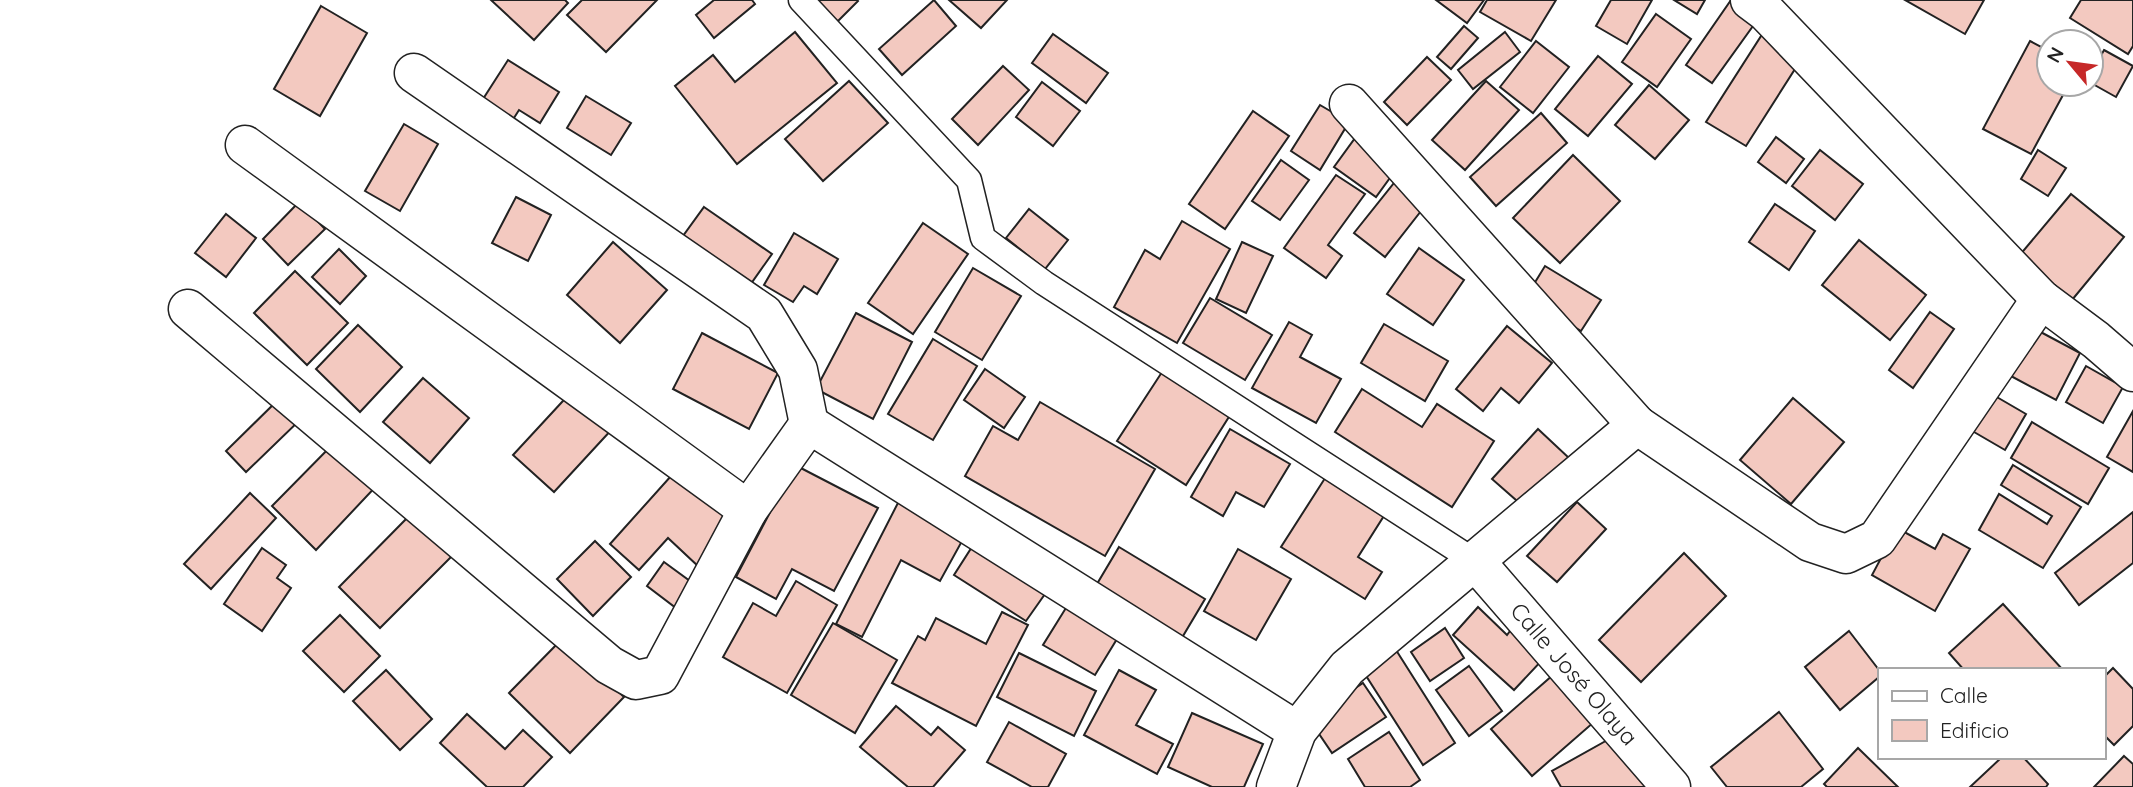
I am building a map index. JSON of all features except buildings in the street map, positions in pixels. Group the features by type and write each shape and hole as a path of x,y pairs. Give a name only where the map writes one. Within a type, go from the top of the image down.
{"street":[{"path":"1751,0 1766,12 2041,299 2133,372"},
{"path":"188,309 609,665 636,680 660,676 748,510 808,425 798,370 764,314 414,73"},
{"path":"1349,104 1637,425 1810,542 1846,554 1877,539 2041,299"},
{"path":"245,145 748,510"},
{"path":"808,425 1297,731"},
{"path":"1276,787 1297,731 1347,668 1637,425"},
{"name":"Calle José Olaya","path":"1476,562 1671,787"}],"lane":[{"path":"801,0 969,180 983,238 1044,284 1476,562"}]}
